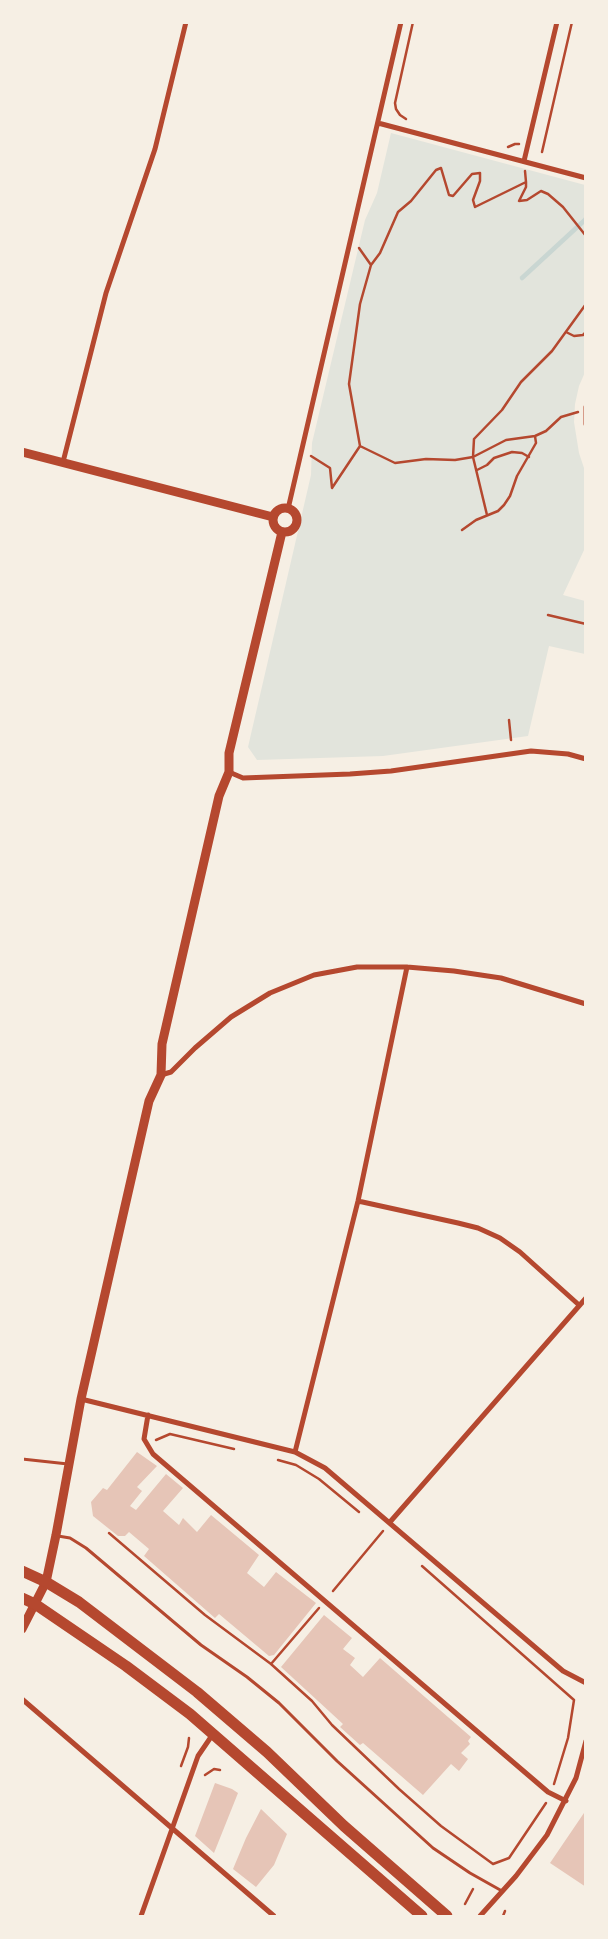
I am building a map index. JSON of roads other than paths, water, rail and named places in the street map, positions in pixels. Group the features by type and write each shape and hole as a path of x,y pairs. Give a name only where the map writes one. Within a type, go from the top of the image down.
{"highway":[{"path":"22,1571 46,1582 79,1602 197,1692 267,1752 344,1826 447,1916"},
{"path":"22,1598 35,1604 126,1666 213,1734 422,1916"},
{"path":"409,1904 416,1916"}],"street":[{"path":"63,462 106,293 155,149 186,22"},
{"path":"288,509 401,22"},
{"path":"524,162 557,22"},
{"path":"378,123 586,178"},
{"path":"585,409 586,424"},
{"path":"22,452 273,517"},
{"path":"288,509 293,512 296,521 295,526 291,530 282,532 276,528 273,517 279,510 288,509"},
{"path":"22,1629 46,1582 81,1399 149,1101 161,1075 162,1044 219,796 229,772 230,753 282,532"},
{"path":"229,772 243,778 350,774 391,771 530,751 568,754 586,759"},
{"path":"161,1075 175,1069 194,1048 231,1017 270,993 314,975 348,969 408,968 454,970 501,978 586,1004"},
{"path":"296,1452 358,1201 408,968"},
{"path":"358,1201 478,1228 500,1238 520,1252 580,1305"},
{"path":"390,1522 586,1298"},
{"path":"81,1399 296,1452 325,1468 562,1671 586,1683"},
{"path":"148,1416 144,1439 153,1454 550,1793 566,1801"},
{"path":"22,1699 274,1916"},
{"path":"141,1916 198,1756 213,1734"},
{"path":"480,1916 547,1835 566,1801 576,1778 586,1741"}],"lane":[{"path":"22,1459 69,1464"},
{"path":"56,1535 70,1538 86,1548 201,1645 247,1677 279,1703 337,1761 433,1848 470,1873 502,1891"}],"waterway":[{"path":"522,278 586,219"}]}
